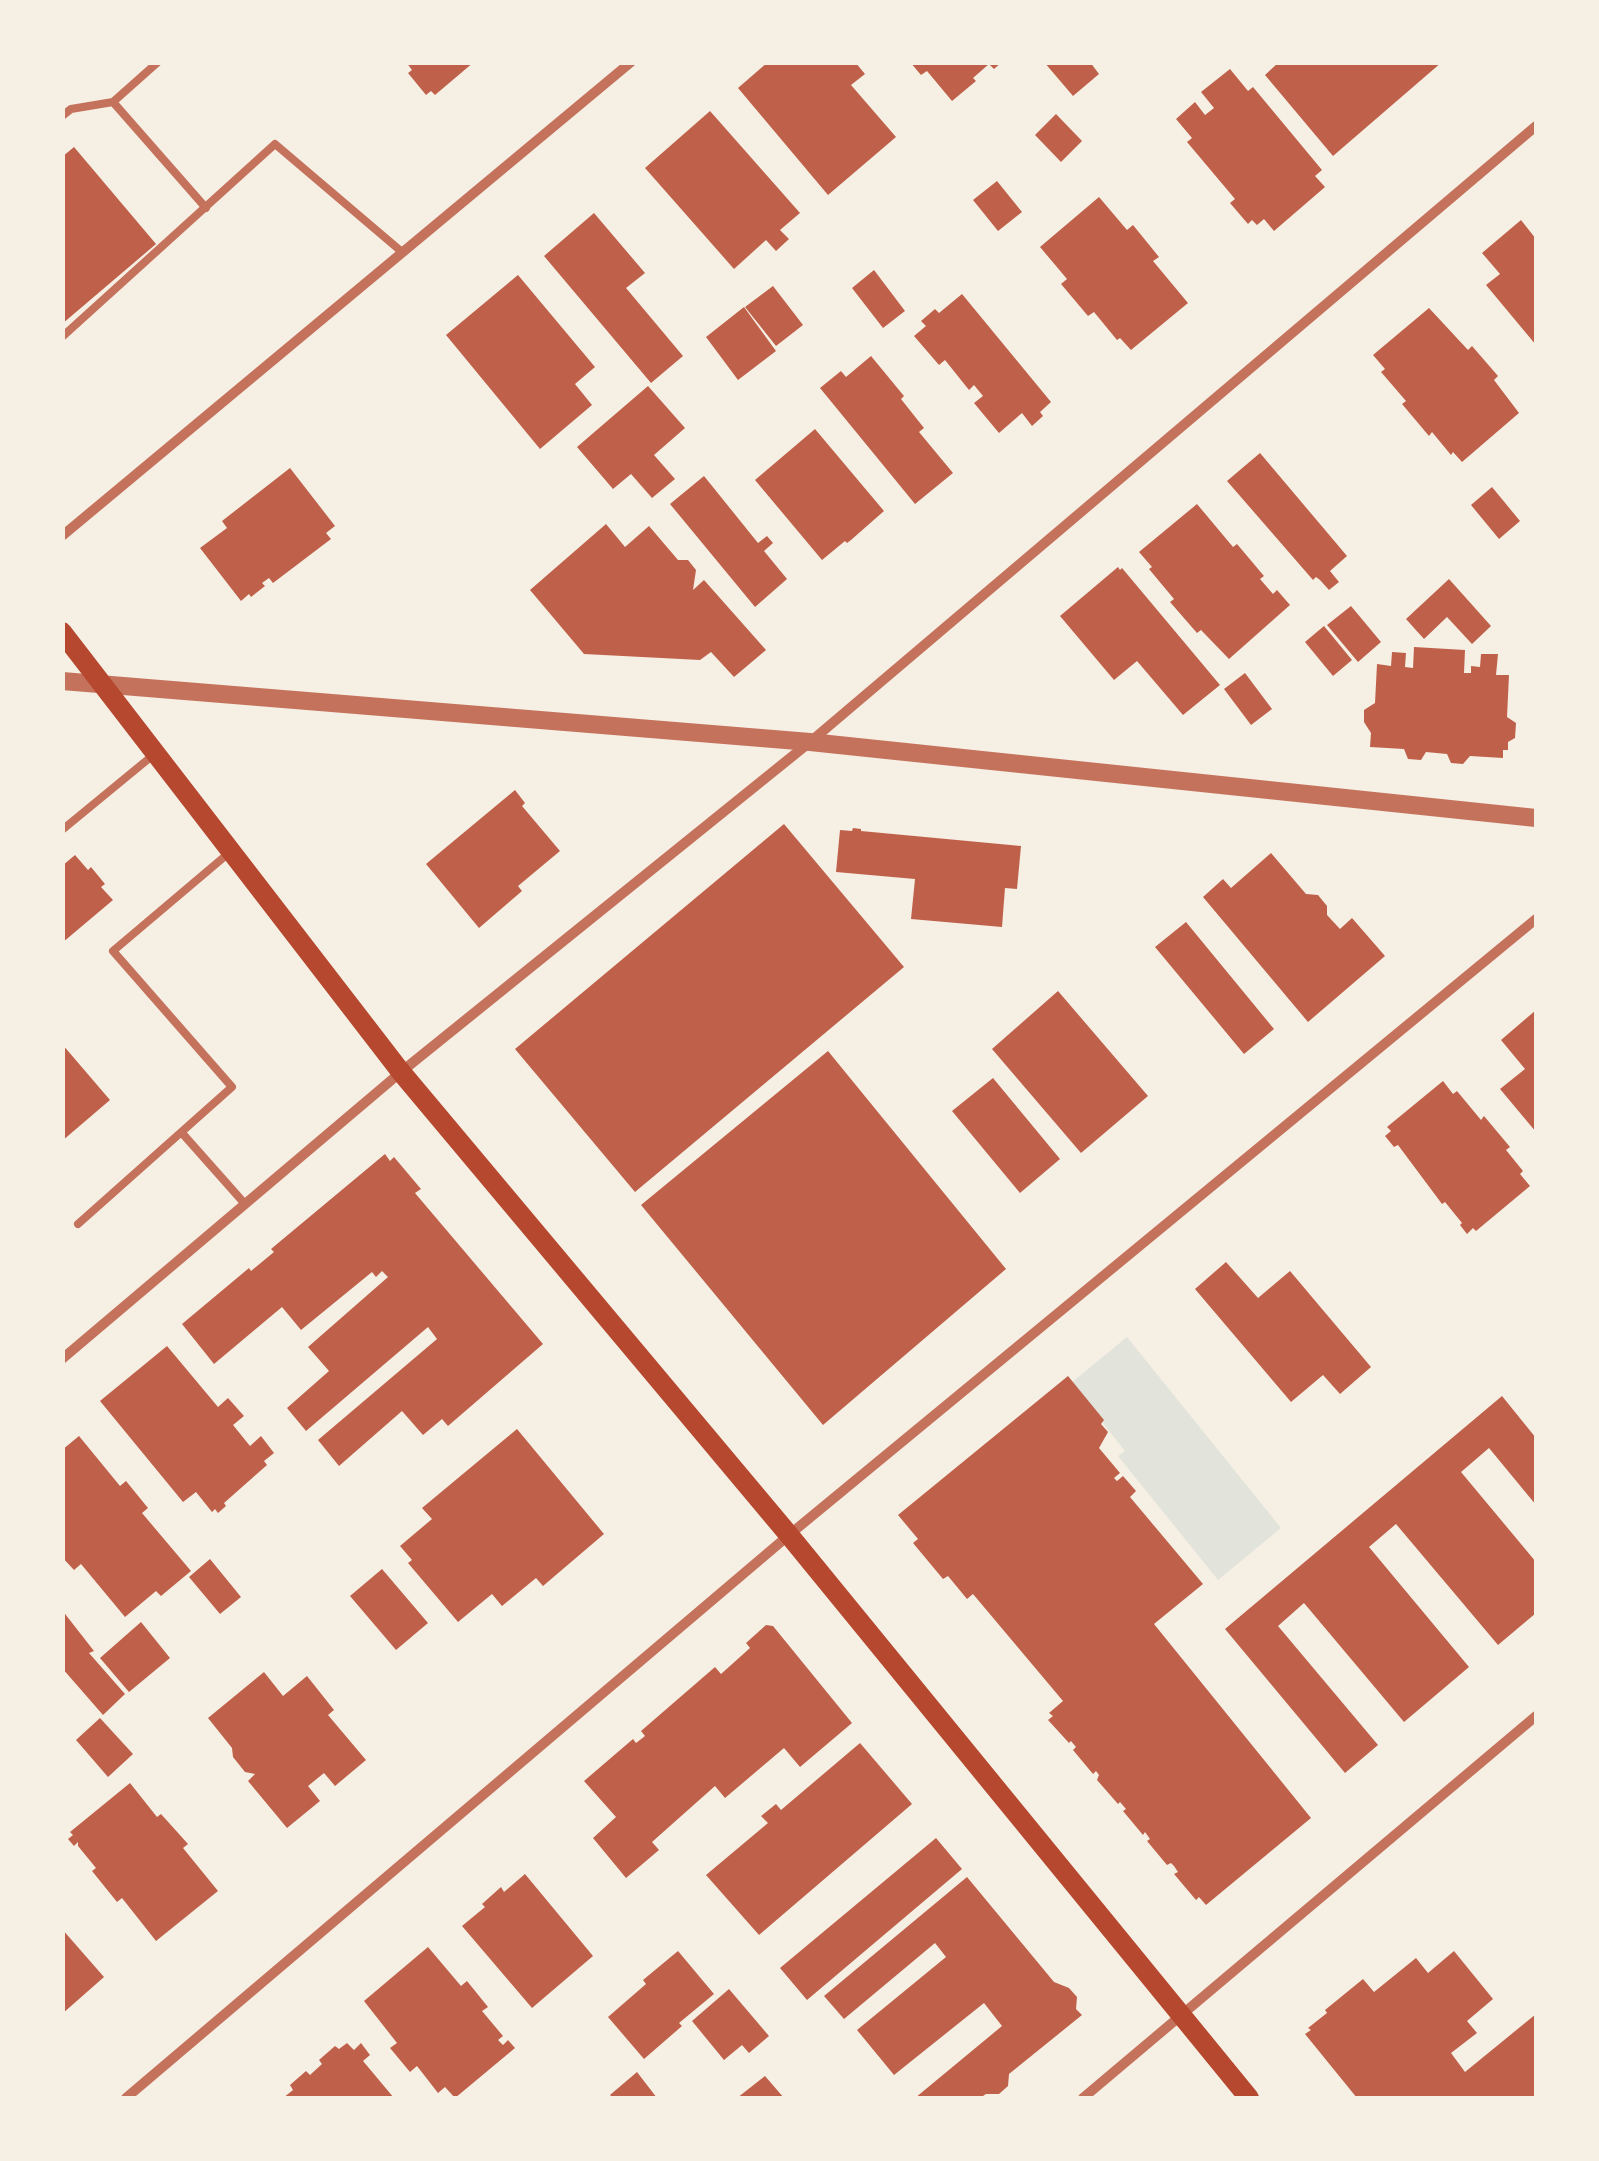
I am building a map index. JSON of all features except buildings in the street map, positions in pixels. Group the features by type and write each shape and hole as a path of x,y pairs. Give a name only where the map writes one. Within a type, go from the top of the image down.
{"main road":[{"path":"62,632 401,1072 789,1534 1249,2098"}],"street":[{"path":"62,536 631,62"},
{"path":"62,1359 401,1072 810,742 1536,126"},
{"path":"62,681 810,742 1536,818"},
{"path":"126,2098 789,1534 1536,919"},
{"path":"1083,2098 1536,1716"}],"lane":[{"path":"62,116 71,109 113,102 158,62"},
{"path":"113,102 206,208"},
{"path":"62,337 276,144 402,252"},
{"path":"62,830 156,753"},
{"path":"78,1224 232,1086 113,951 231,851"},
{"path":"182,1133 245,1204"}],"shaded area":[{"path":"1127,1337 1281,1528 1218,1580 1118,1456 1125,1451 1071,1383"}]}
